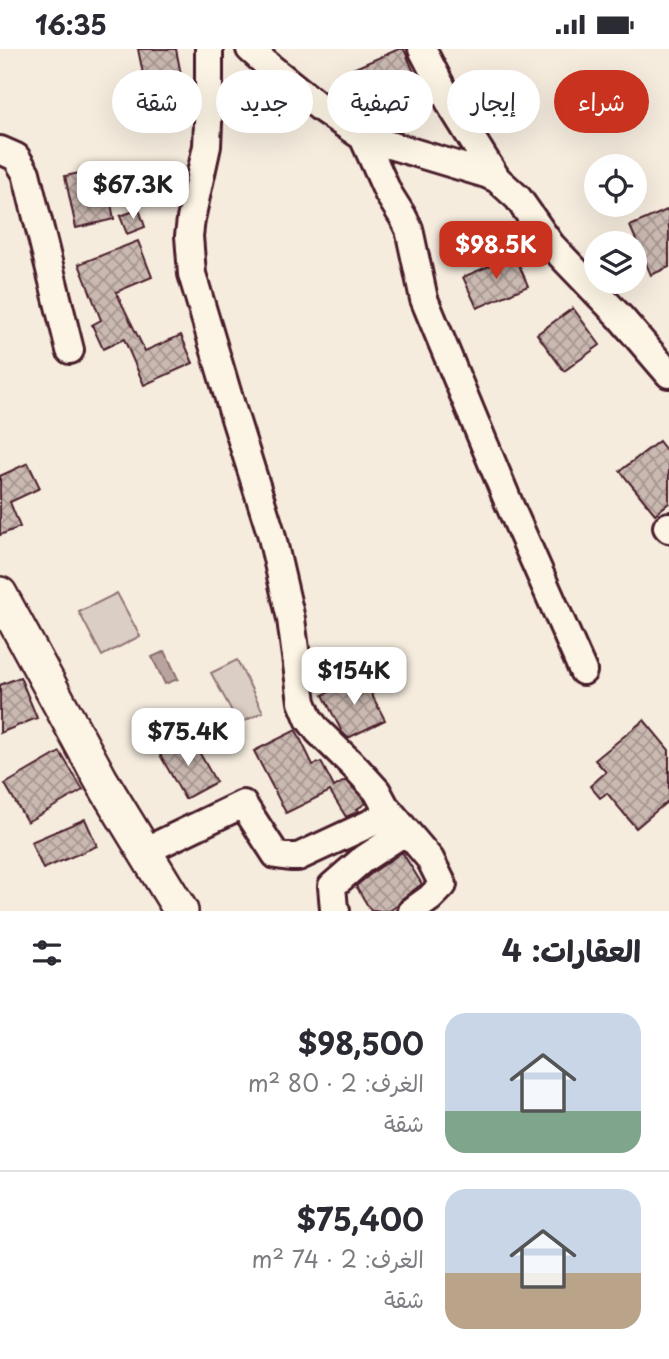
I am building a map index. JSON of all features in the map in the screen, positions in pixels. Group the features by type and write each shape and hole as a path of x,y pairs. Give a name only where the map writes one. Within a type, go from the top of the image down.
{"main road":[{"path":"0,594 94,767 181,911"}],"street":[{"path":"209,49 207,146 189,236 192,274 271,533 291,619 302,702 318,731 370,784 430,859 443,885 412,911"},
{"path":"250,49 322,109 363,137 497,179 519,198 551,245 621,318 669,374"},
{"path":"422,49 452,107 497,179"},
{"path":"363,137 388,193 409,229 424,299 583,671"},
{"path":"0,150 16,157 26,173 70,350"},
{"path":"145,851 243,804 276,855 298,857 382,817 385,806"},
{"path":"334,910 332,886 362,860 406,831"}],"shaded area":[{"path":"117,593 140,636 102,656 79,612"},
{"path":"165,651 178,679 165,684 152,657"},
{"path":"237,660 263,712 239,724 211,673"}],"building":[{"path":"138,49 176,49 180,70 142,70"},
{"path":"404,49 413,70 350,70"},
{"path":"104,168 114,219 76,228 65,176"},
{"path":"139,209 145,227 127,234 120,216"},
{"path":"669,209 669,267 651,275 647,266 647,231 632,231 630,226"},
{"path":"138,241 152,277 116,292 145,351 181,335 193,363 144,385 124,339 103,349 92,325 101,320 79,264"},
{"path":"515,255 528,286 477,308 463,277"},
{"path":"573,308 600,345 564,371 537,334"},
{"path":"659,441 669,454 669,503 655,514 620,471"},
{"path":"28,463 40,488 10,502 20,527 0,535 0,476"},
{"path":"362,676 385,720 348,738 342,732 323,695"},
{"path":"20,677 37,718 0,733 0,685"},
{"path":"644,720 669,750 669,800 636,828 607,793 600,798 590,786 606,772 595,760"},
{"path":"296,730 313,765 321,762 334,787 346,780 364,800 366,803 357,809 359,811 346,817 330,791 286,813 254,751"},
{"path":"190,736 216,782 185,799 159,753"},
{"path":"60,752 83,790 27,822 5,784"},
{"path":"85,819 97,846 43,869 31,842"},
{"path":"402,852 422,884 389,911 371,911 356,886"}]}
